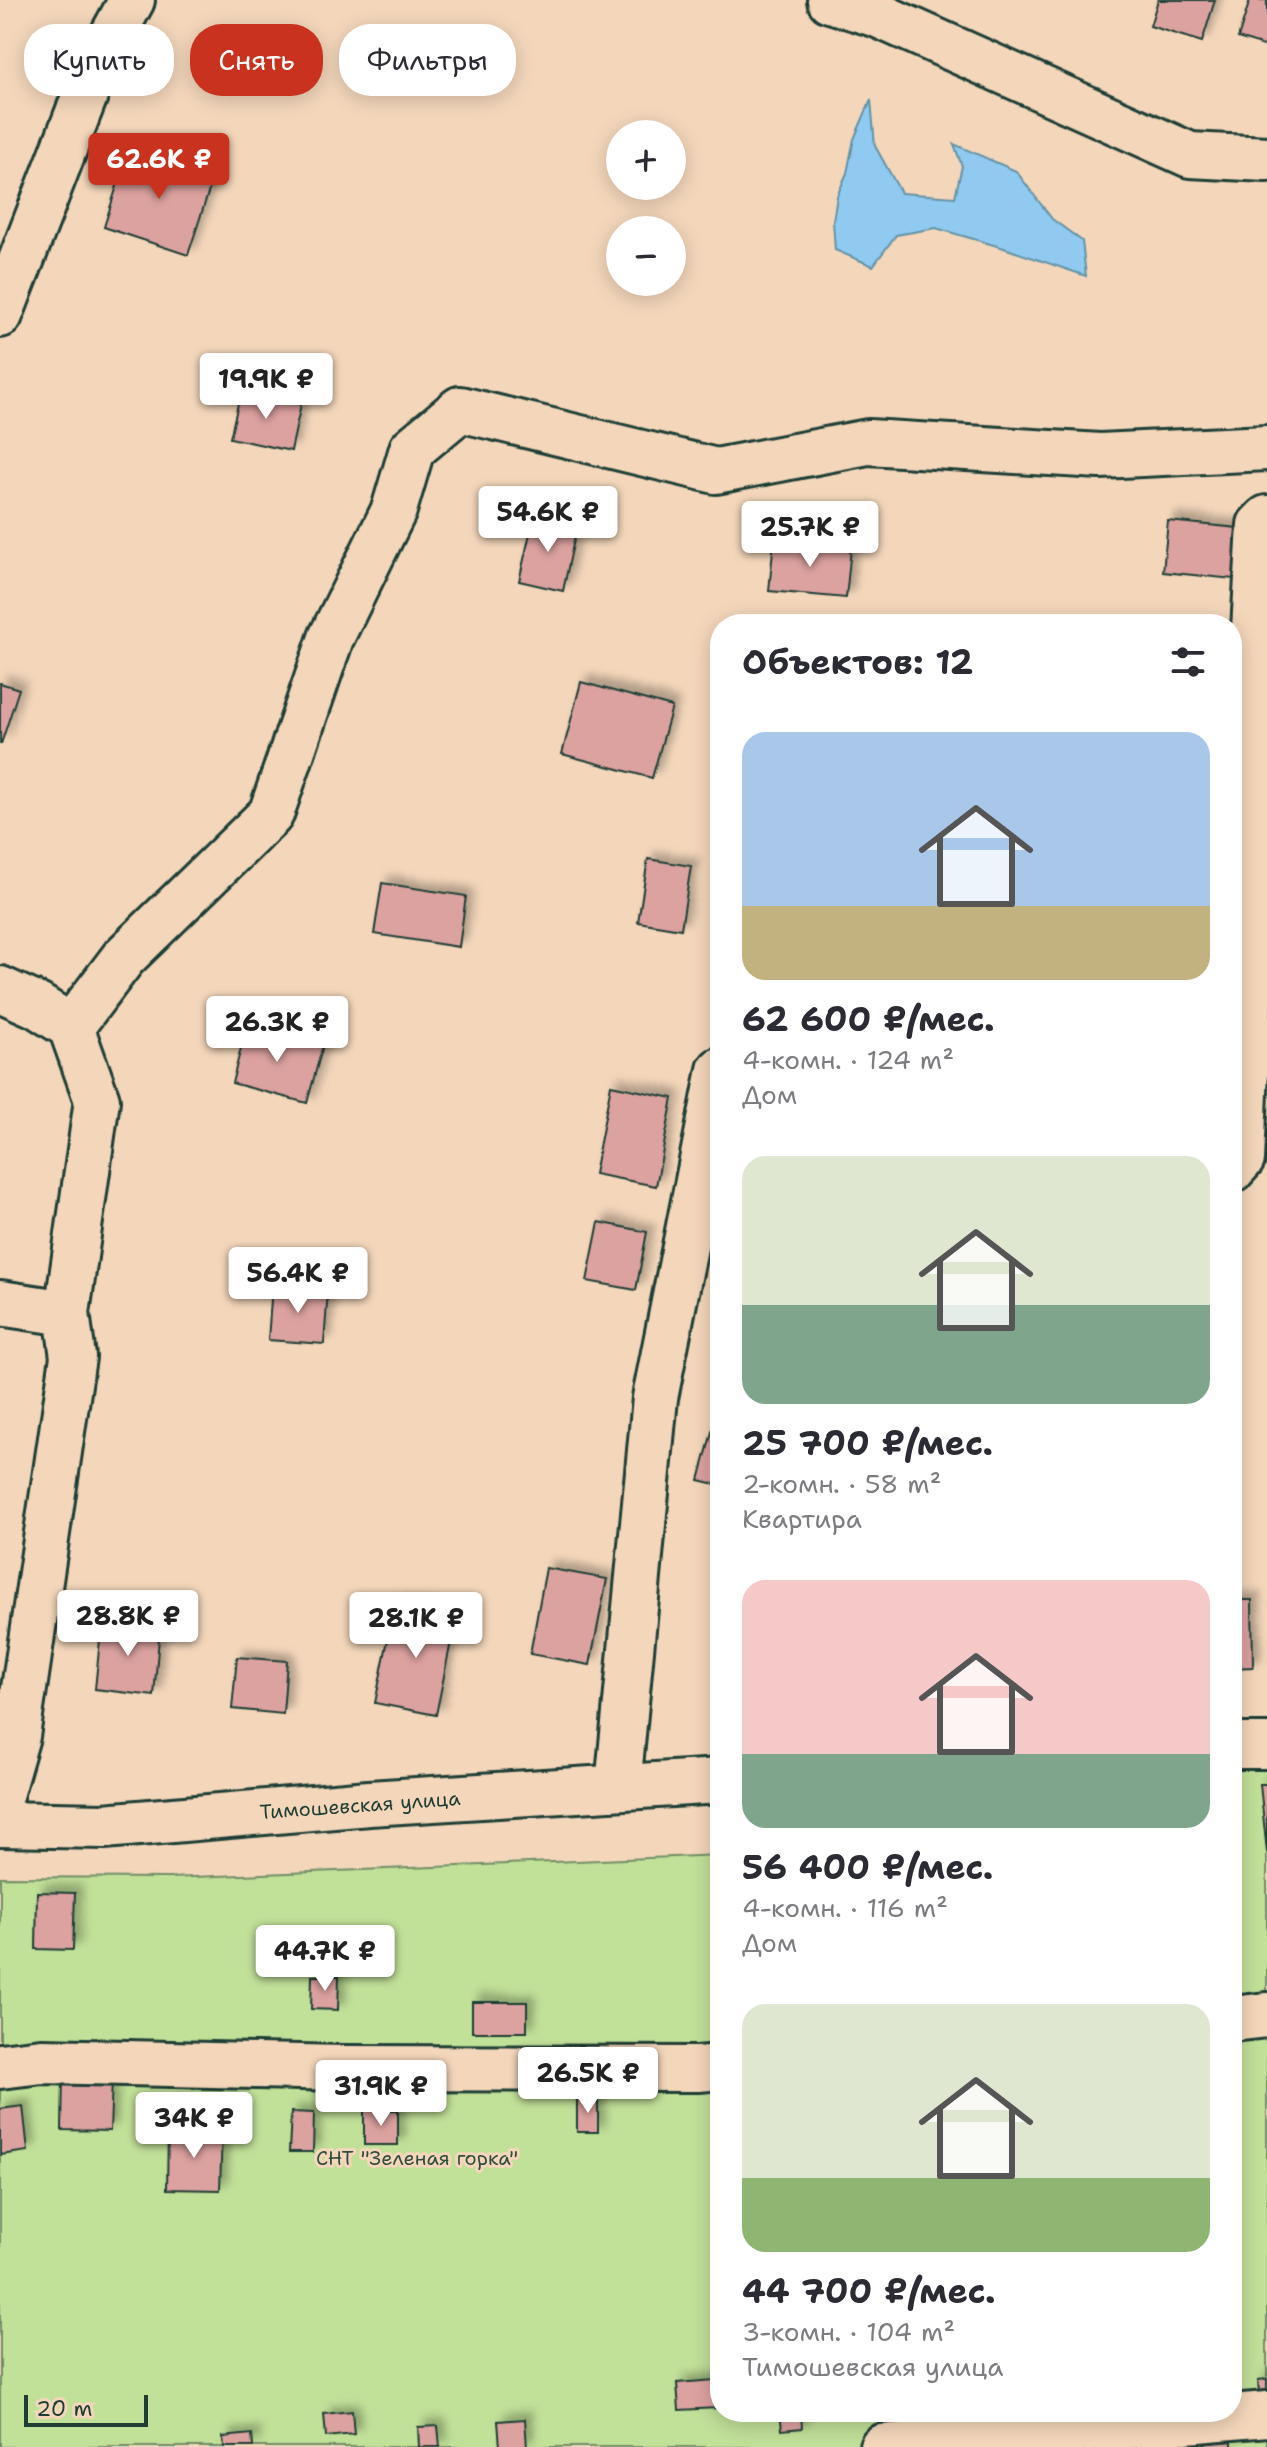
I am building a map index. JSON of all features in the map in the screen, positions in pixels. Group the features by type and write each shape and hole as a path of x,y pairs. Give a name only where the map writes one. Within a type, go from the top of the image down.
{"street":[{"path":"0,315 97,64 132,0"},
{"path":"830,0 878,15 1190,155 1267,159"},
{"path":"71,1027 124,957 271,814 331,638 394,510 412,449 460,409 716,471 868,442 1100,456 1267,448"},
{"path":"1242,1159 1242,932 1251,682 1260,525 1267,518"},
{"path":"0,989 38,1006 71,1027 97,1100 67,1313 73,1357 71,1373 17,1736 0,1795"},
{"path":"618,1787 655,1398 710,1120"},
{"path":"0,1303 67,1313"},
{"path":"1242,1746 1267,1746"},
{"name":"Тимошевская улица","path":"0,1824 104,1826 385,1802 710,1782"},
{"path":"1242,2018 1267,2015"},
{"path":"0,2066 42,2061 343,2068 710,2068"},
{"path":"1242,2416 1267,2414"},
{"path":"882,2447 1174,2422"}],"green space":[{"name":"СНТ \"Зеленая горка\"","path":"1267,1767 1267,2447 0,2447 0,1877 170,1878 710,1855 710,2422 1242,2422 1242,1768"}],"water":[{"path":"871,100 875,146 901,193 955,197 962,166 954,144 1016,171 1052,219 1082,241 1086,276 936,228 896,235 873,266 835,250 833,221 837,196 847,173 854,139"}],"building":[{"path":"1158,0 1215,0 1202,42 1150,26"},
{"path":"1250,0 1267,0 1267,47 1238,38"},
{"path":"129,148 214,175 188,255 104,227"},
{"path":"241,391 301,404 291,451 230,438"},
{"path":"534,516 577,526 563,591 519,581"},
{"path":"1168,521 1238,528 1234,579 1163,572"},
{"path":"774,540 851,548 846,598 769,591"},
{"path":"581,682 672,707 652,778 562,754"},
{"path":"0,683 19,689 1,744 0,744"},
{"path":"648,859 691,866 681,929 638,922"},
{"path":"382,883 466,896 459,947 374,934"},
{"path":"247,1025 323,1045 307,1103 232,1083"},
{"path":"611,1085 673,1098 656,1186 594,1174"},
{"path":"599,1222 647,1232 636,1290 587,1281"},
{"path":"272,1286 328,1290 324,1344 268,1340"},
{"path":"710,1439 710,1483 699,1480"},
{"path":"546,1568 607,1579 590,1665 530,1654"},
{"path":"1242,1600 1252,1600 1253,1667 1242,1668"},
{"path":"395,1605 456,1617 436,1715 375,1703"},
{"path":"102,1620 160,1626 154,1696 95,1689"},
{"path":"237,1657 287,1661 283,1714 232,1709"},
{"path":"1260,1784 1267,1784 1267,1853"},
{"path":"37,1892 75,1893 73,1950 36,1949"},
{"path":"312,1976 339,1976 338,2010 311,2009"},
{"path":"472,2002 527,2002 527,2032 472,2032"},
{"path":"63,2076 112,2078 110,2131 62,2130"},
{"path":"577,2098 598,2098 598,2132 577,2132"},
{"path":"23,2106 28,2151 0,2155 0,2109"},
{"path":"364,2110 398,2110 398,2145 364,2145"},
{"path":"291,2112 314,2113 313,2152 289,2152"},
{"path":"168,2130 222,2131 220,2190 167,2189"},
{"path":"1267,2379 1267,2407 1260,2408 1258,2380"},
{"path":"710,2380 710,2408 679,2410 677,2383"},
{"path":"352,2411 354,2434 326,2437 324,2414"},
{"path":"525,2419 527,2447 500,2447 498,2421"},
{"path":"781,2422 802,2422 802,2428 782,2430"},
{"path":"438,2426 440,2447 419,2447 418,2427"},
{"path":"252,2434 253,2447 224,2447 223,2437"},
{"path":"1232,2441 1232,2447 1205,2447 1205,2443"}]}
